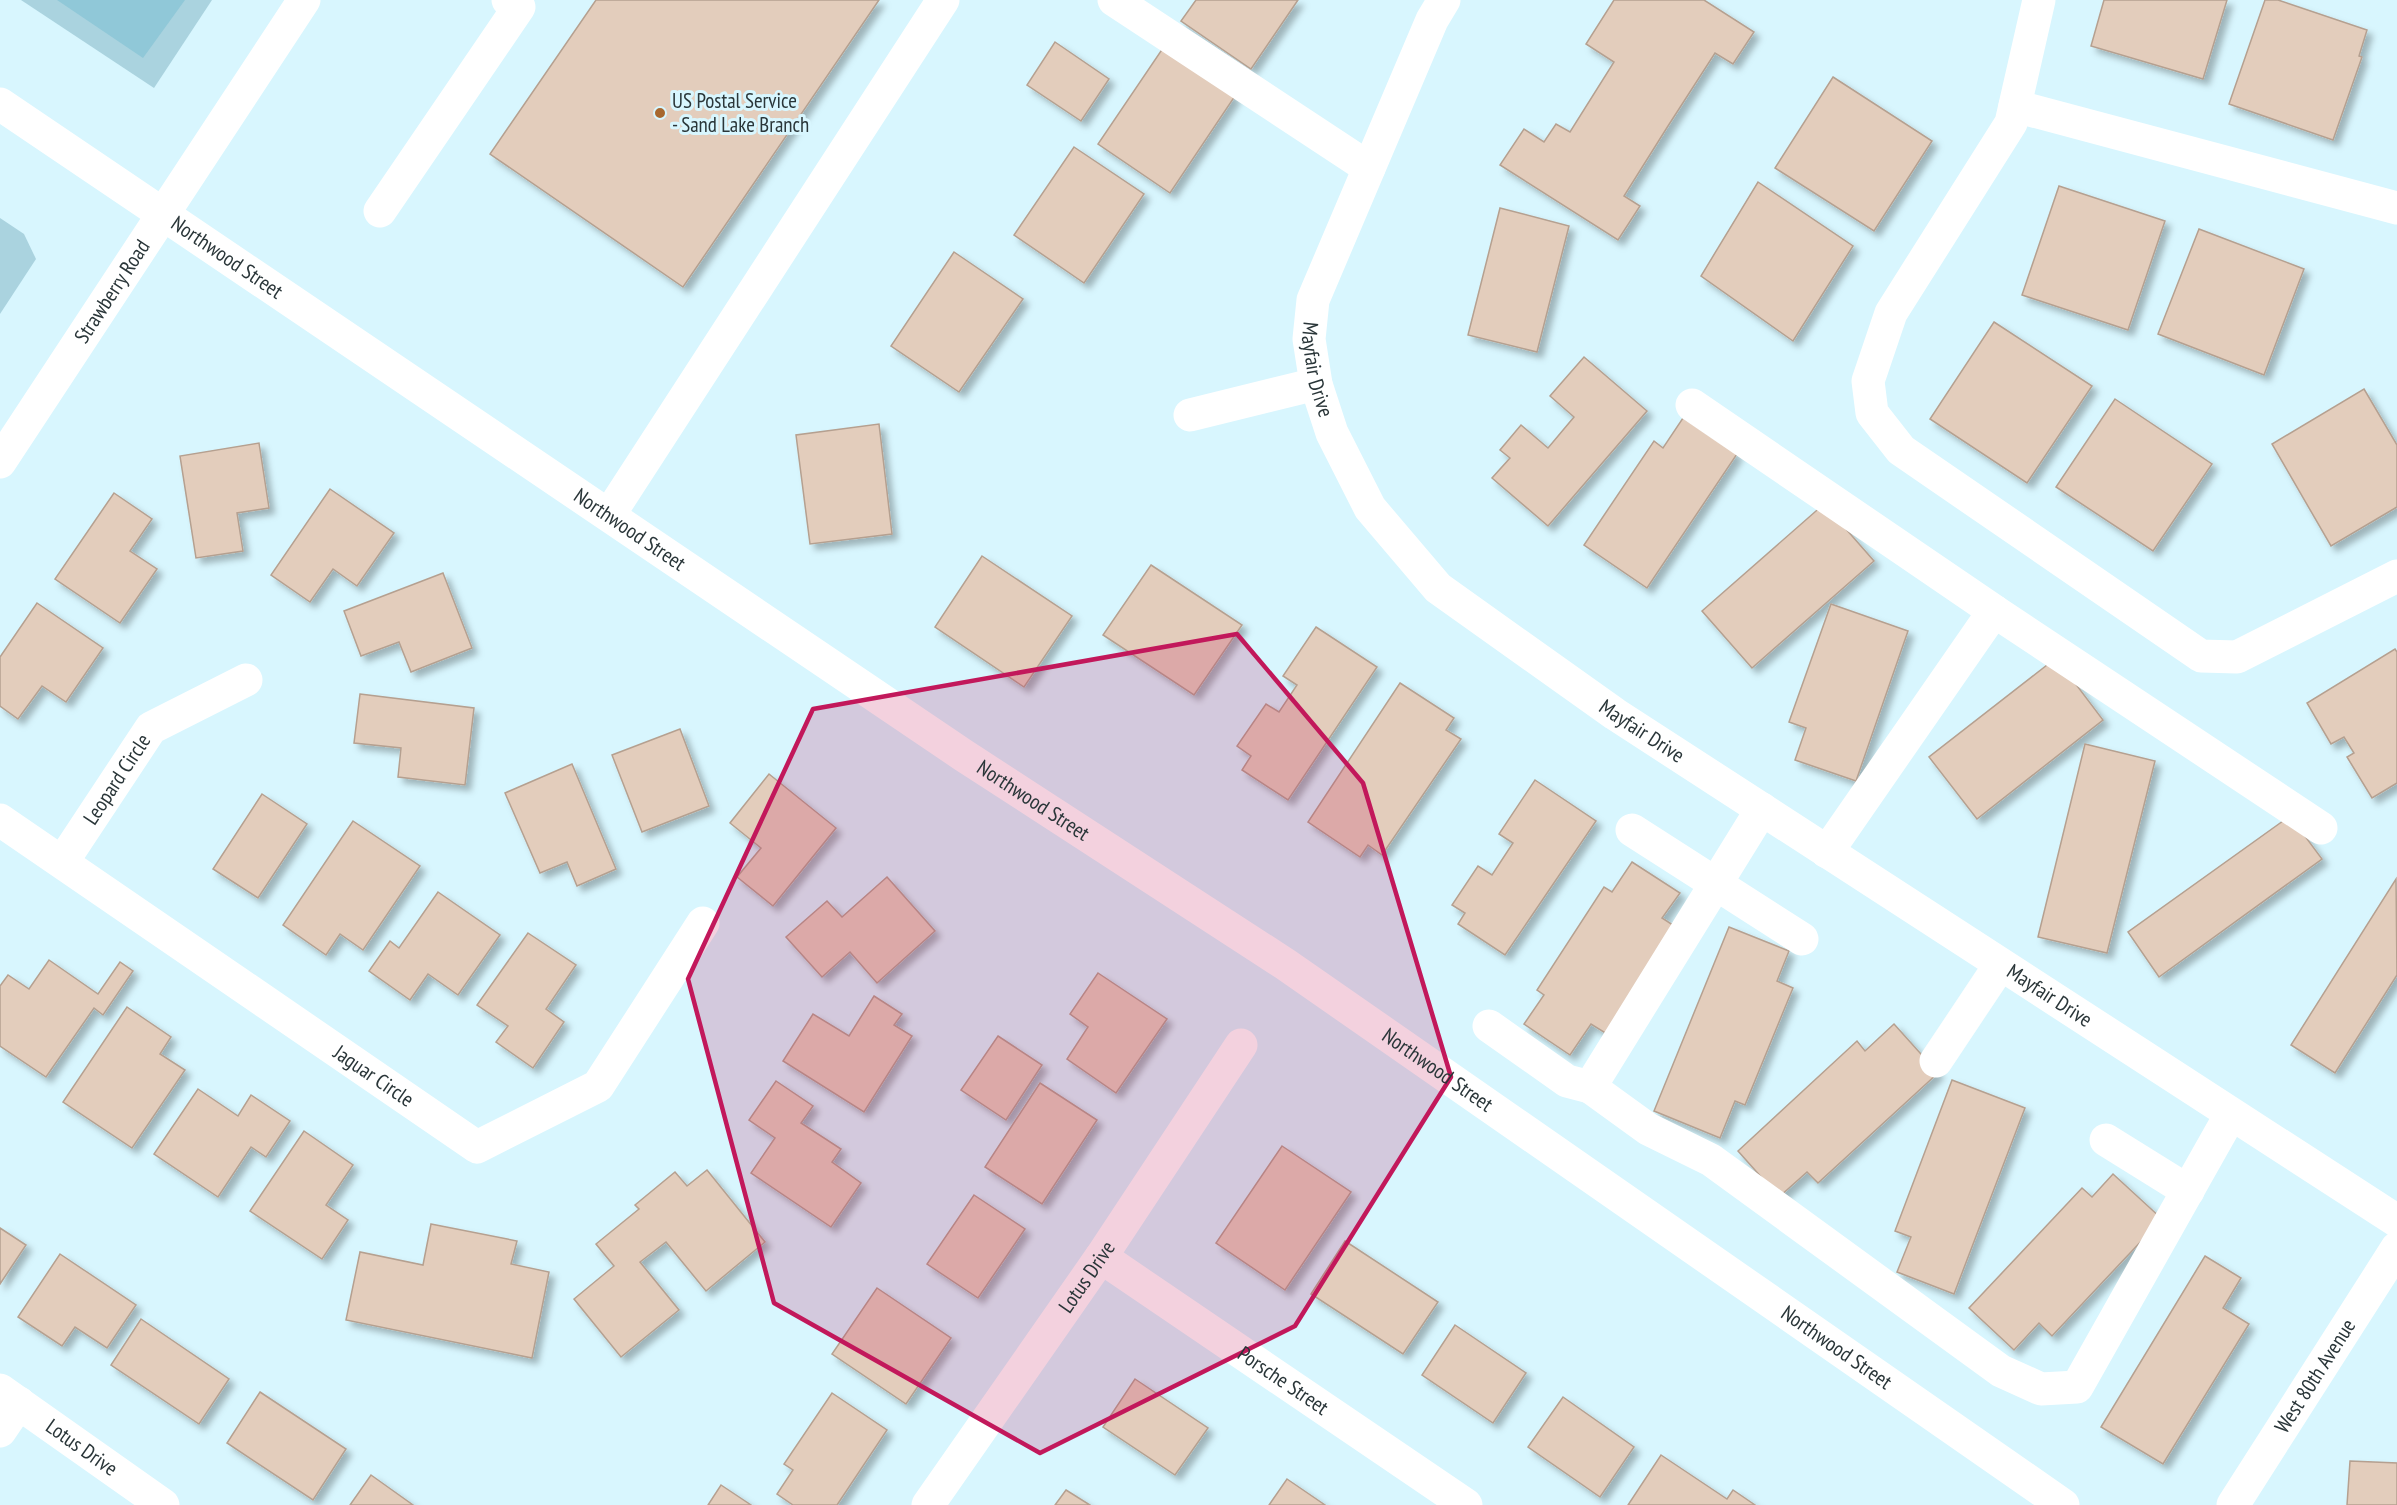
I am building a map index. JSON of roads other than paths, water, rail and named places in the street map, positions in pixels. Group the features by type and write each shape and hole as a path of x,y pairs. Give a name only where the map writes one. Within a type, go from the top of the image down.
{"street":[{"name":"Strawberry Road","path":"0,462 304,0"},
{"path":"609,515 943,0"},
{"path":"1114,0 1369,168"},
{"name":"Mayfair Drive","path":"1444,0 1432,20 1313,300 1309,339 1316,384 1332,433 1370,508 1438,588 1615,714 2397,1221"},
{"path":"2039,0 2011,123 1891,313 1868,381 1872,413 1901,450 2201,656 2237,657 2397,576"},
{"path":"380,211 517,2"},
{"name":"Northwood Street","path":"0,104 963,755 1285,964 2064,1505"},
{"path":"2015,106 2397,208"},
{"path":"1190,415 1316,384"},
{"path":"1692,405 1994,611 2321,828"},
{"path":"1827,852 1994,611"},
{"name":"Leopard Circle","path":"63,861 151,728 246,680"},
{"path":"1590,1087 1762,809"},
{"name":"Jaguar Circle","path":"0,820 63,861 477,1147 598,1086 703,923"},
{"path":"1632,830 1802,939"},
{"path":"1936,1061 2000,965"},
{"path":"1489,1026 1567,1081 1590,1087 1648,1129 1711,1160 2001,1371 2041,1389 2077,1387 2231,1114"},
{"name":"Lotus Drive","path":"928,1505 1101,1257 1241,1046"},
{"path":"2106,1140 2188,1191"},
{"name":"West 80th Avenue","path":"2233,1505 2397,1248"},
{"name":"Porsche Street","path":"1101,1257 1466,1505"},
{"path":"0,1431 10,1397"},
{"name":"Lotus Drive","path":"10,1397 163,1505"}],"place":[{"name":"US Postal Service - Sand Lake Branch","path":"660,113"}]}
